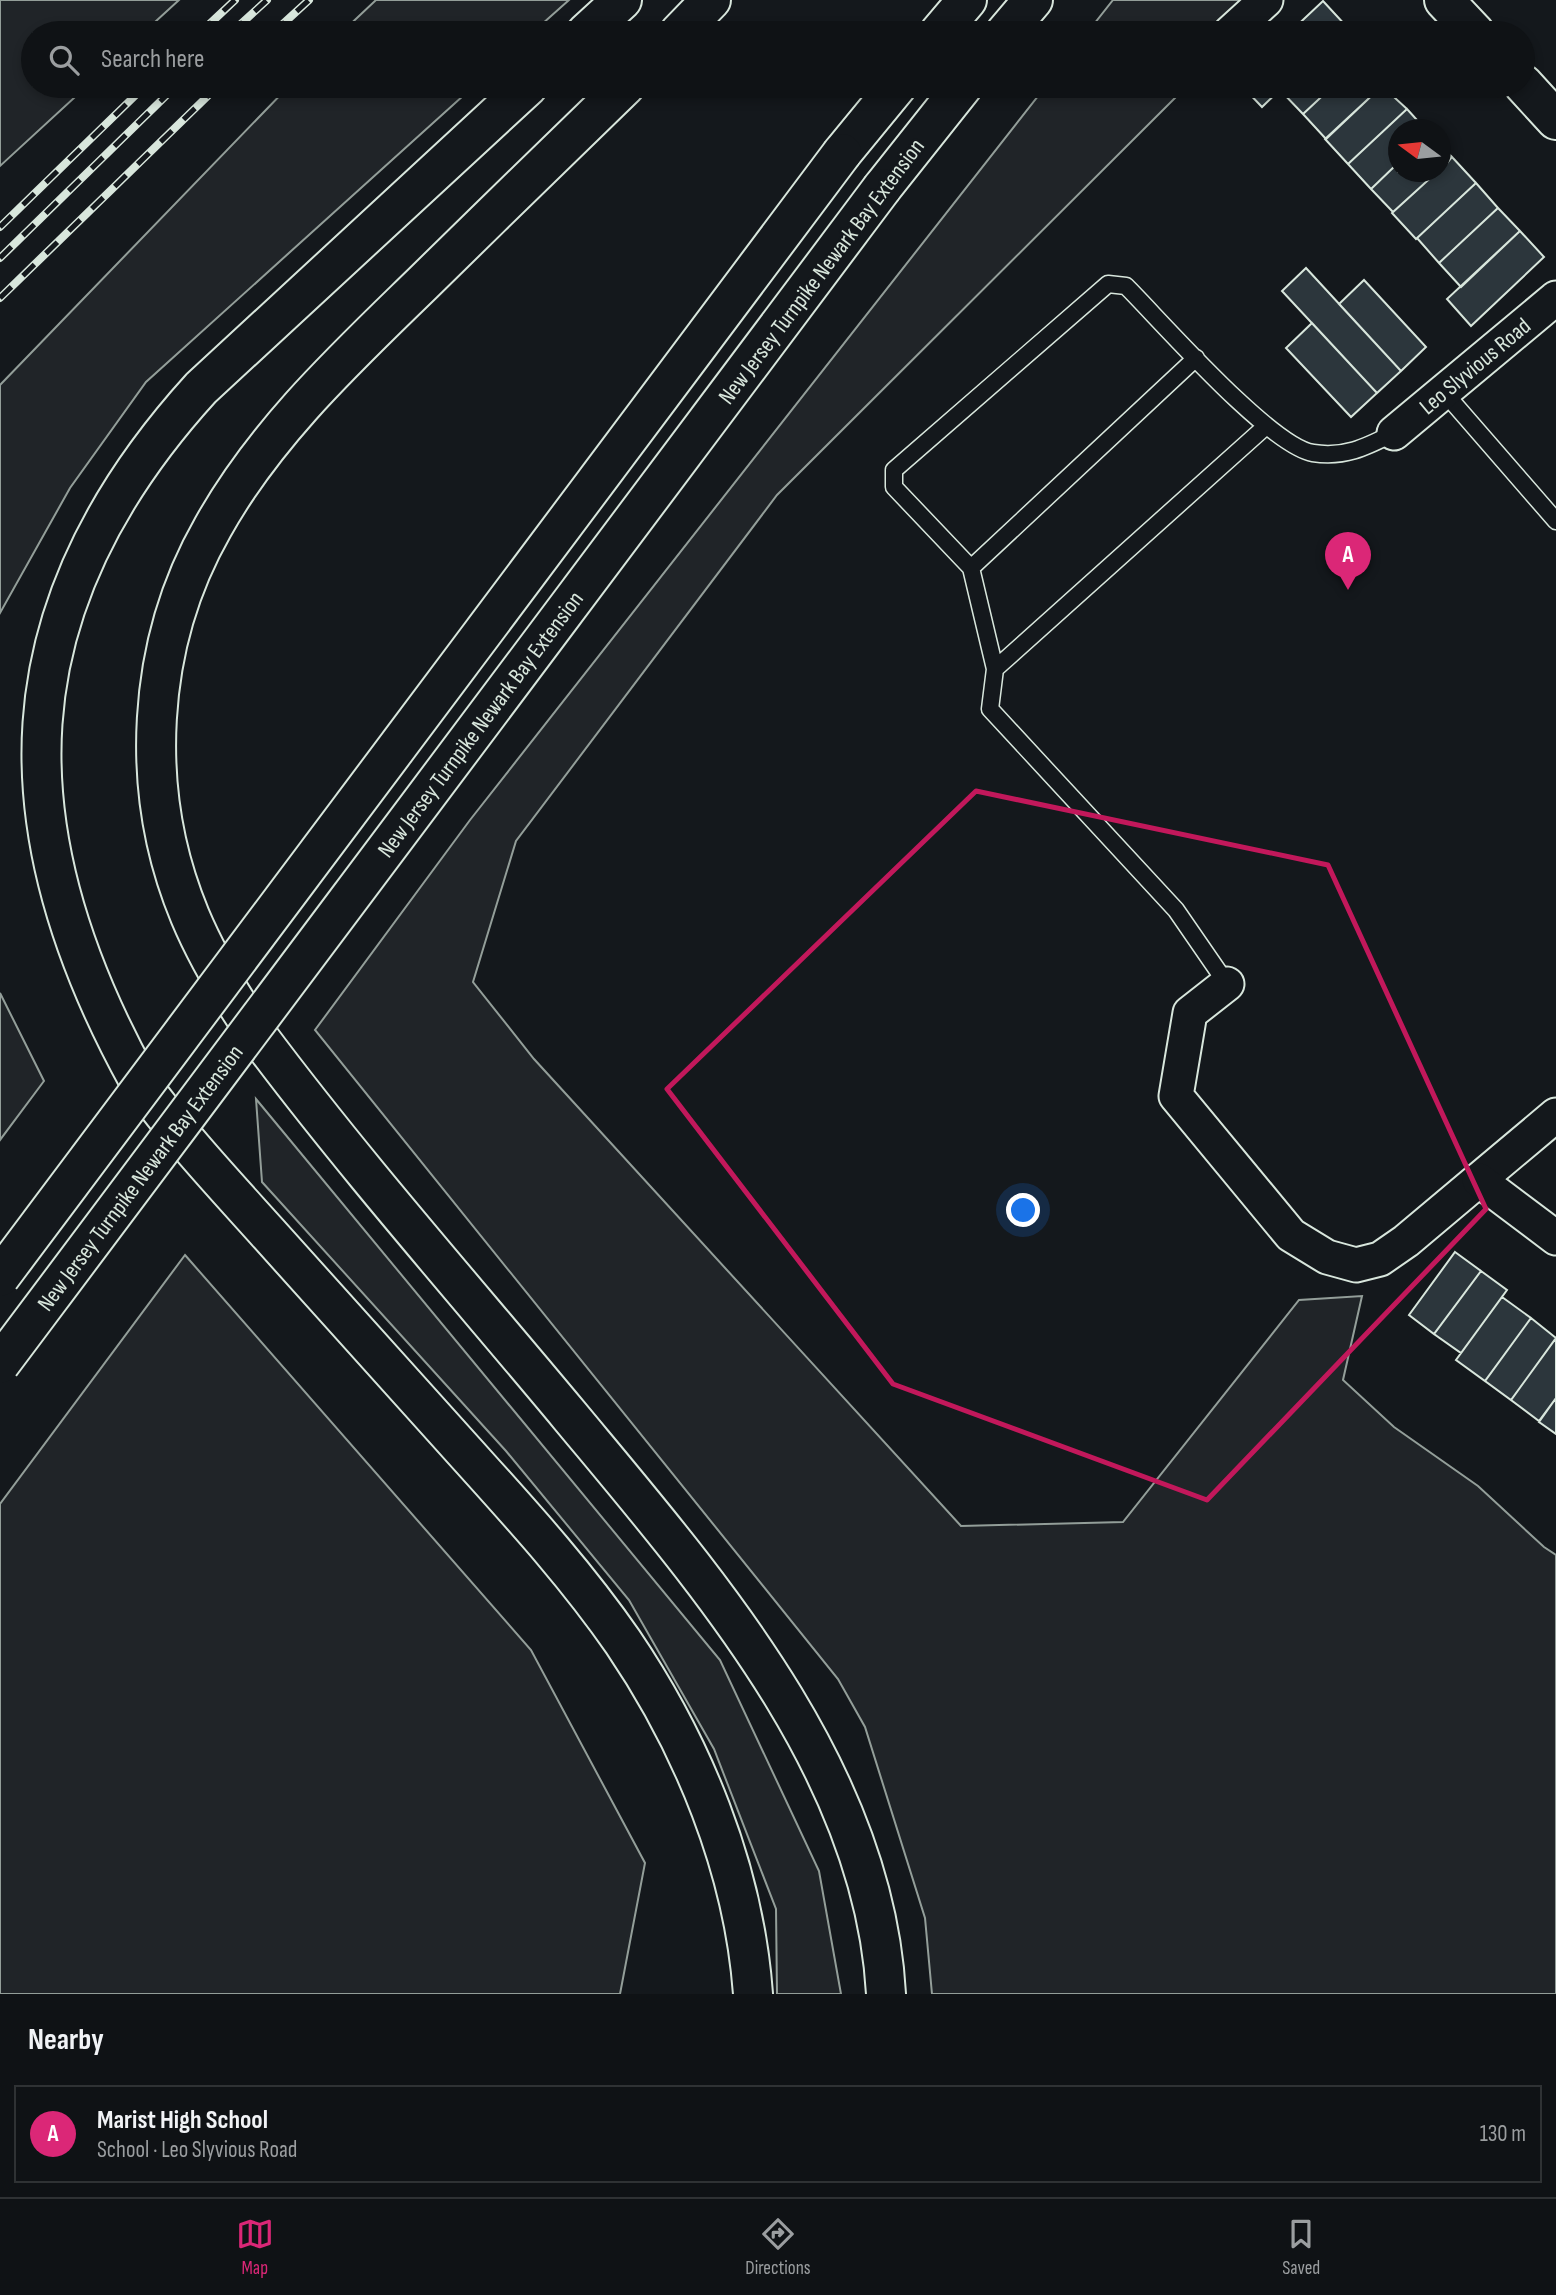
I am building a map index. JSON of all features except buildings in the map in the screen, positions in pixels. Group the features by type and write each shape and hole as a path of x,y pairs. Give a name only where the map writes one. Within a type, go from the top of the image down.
{"main road":[{"path":"599,21 622,0"},
{"path":"691,21 711,0"},
{"path":"949,21 967,0"},
{"path":"1015,21 1033,0"},
{"path":"1444,0 1464,21"},
{"path":"1535,97 1556,120"},
{"path":"515,98 201,388 157,439 117,493 66,579 42,642 33,676 25,742 25,809 37,875 58,937 87,999 138,1080 217,1175 541,1538 625,1646 678,1736 717,1828 745,1927 753,1994"},
{"path":"613,98 339,365 292,416 230,498 198,554 166,648 156,715 162,819 189,915 217,973 258,1037 689,1560 767,1669 817,1760 856,1850 874,1914 886,1994"},
{"path":"0,1277 842,153 887,98"},
{"name":"New Jersey Turnpike Newark Bay Extension","path":"0,1364 882,188 953,98"}],"street":[{"path":"1243,21 1266,0"},
{"name":"Leo Slyvious Road","path":"1394,433 1556,298"},
{"path":"1227,984 1190,1013 1176,1096 1291,1235 1337,1260 1356,1265 1380,1259 1556,1115"},
{"path":"1479,1180 1556,1238"}],"lane":[{"path":"1227,984 1176,910 990,709 995,668 971,568 894,487 894,470 1108,284 1126,286 1265,427 1311,453 1355,453 1394,433"},
{"path":"971,568 1196,358"},
{"path":"1443,391 1556,521"},
{"path":"995,668 1265,427"}],"highlighted area":[{"path":"976,791 1328,865 1486,1209 1207,1500 893,1384 667,1089"}],"shaded area":[{"path":"0,0 179,0 156,21 21,21 21,98 74,98 0,166"},
{"path":"376,0 569,0 545,21 354,21"},
{"path":"1113,0 1273,0 1252,21 1096,21"},
{"path":"277,98 461,98 146,382 70,488 0,613 0,385"},
{"path":"1037,98 1175,98 777,495 516,841 473,982 534,1059 961,1526 1123,1522 1299,1300 1362,1296 1343,1380 1394,1427 1478,1486 1556,1555 1556,1994 932,1994 925,1918 865,1727 838,1679 315,1030 470,820"},
{"path":"0,993 44,1081 0,1140"},
{"path":"256,1099 720,1660 819,1871 841,1994 777,1994 776,1909 714,1749 629,1600 506,1451 262,1182"},
{"path":"185,1255 531,1650 645,1863 620,1994 0,1994 0,1504"}],"railway":[{"path":"213,21 235,0"},
{"path":"244,21 267,0"},
{"path":"286,21 309,0"},
{"path":"0,227 133,98"},
{"path":"0,258 164,98"},
{"path":"0,298 206,98"}],"place":[{"name":"Marist High School","path":"1348,590"}]}
